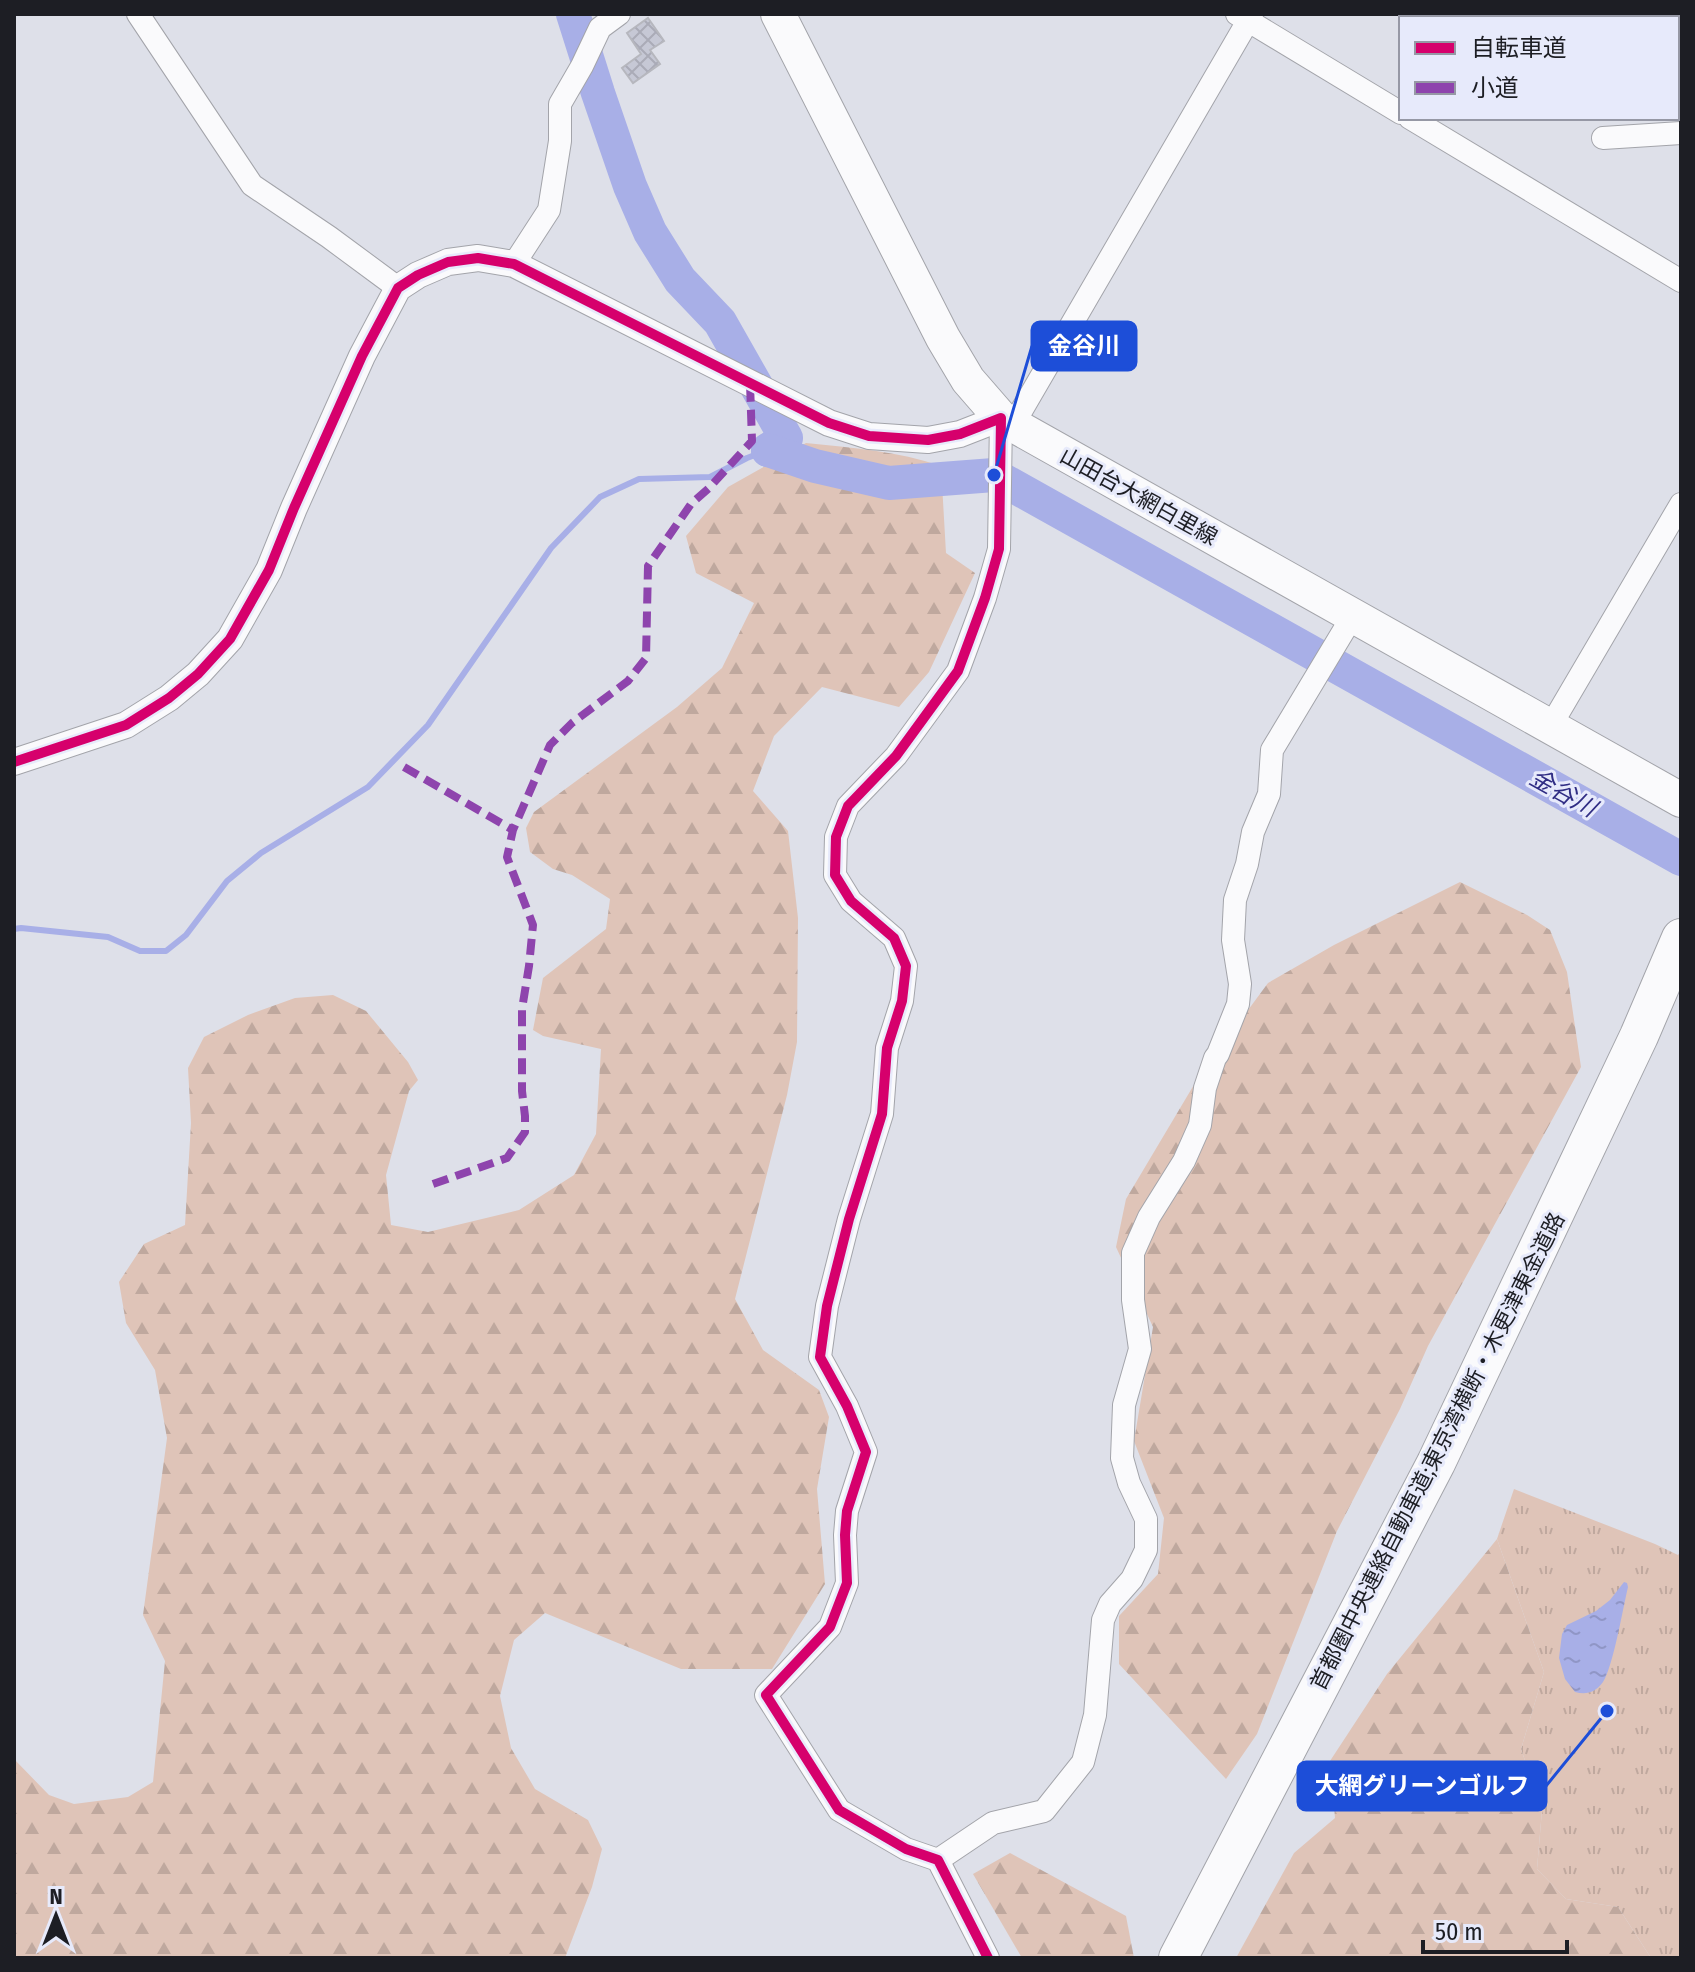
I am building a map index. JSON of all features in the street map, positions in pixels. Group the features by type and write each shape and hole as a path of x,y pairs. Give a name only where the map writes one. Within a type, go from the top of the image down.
{"highway":[{"name":"首都圏中央連絡自動車道;東京湾横断・木更津東金道路","path":"1178,1958 1436,1463 1612,1094 1681,938"}],"main road":[{"name":"山田台大網白里線","path":"778,14 943,338 968,380 1007,422 1681,800"}],"street":[{"path":"138,14 252,185 398,288"},
{"path":"514,264 549,210 560,141 560,104 600,28 619,14"},
{"path":"988,1958 938,1860 906,1849 839,1810 766,1695 830,1627 847,1583 847,1511 866,1452 847,1406 820,1357 827,1306 849,1219 882,1114 887,1048 902,1001 906,966 894,938 851,901 835,875 836,837 848,806 896,756 958,671 999,549 1007,422 1246,16 1399,112"},
{"path":"1413,120 1681,281"},
{"path":"1603,138 1681,133"},
{"path":"14,762 126,725 169,698 198,674 230,639 269,570 362,356 398,288 448,262 478,258 514,264 829,423 869,436 928,440 1007,422"},
{"path":"1550,727 1681,504"},
{"path":"938,1860 993,1823 1044,1811 1083,1762 1095,1715 1103,1620 1110,1604 1132,1579 1146,1550 1146,1519 1129,1483 1122,1458 1124,1405 1140,1349 1133,1300 1133,1253 1149,1217 1184,1161 1200,1125 1205,1088 1238,1004 1240,984 1233,940 1235,900 1253,832 1269,794 1272,750 1352,617"}],"green space":[{"path":"806,443 892,453 941,466 946,553 975,573 929,672 899,707 822,687 774,736 753,791 788,831 798,918 797,1042 787,1095 735,1299 763,1350 819,1390 829,1417 817,1489 825,1584 772,1669 681,1669 545,1613 514,1640 500,1696 511,1748 535,1789 588,1820 602,1849 592,1887 565,1958 14,1958 14,1759 49,1795 74,1804 128,1797 153,1782 165,1661 143,1615 167,1438 155,1370 126,1323 119,1282 144,1244 185,1225 191,1123 188,1068 204,1037 248,1015 295,998 333,995 366,1011 408,1062 418,1080 409,1091 386,1175 391,1225 428,1232 519,1210 574,1175 596,1134 601,1049 543,1036 533,1030 543,978 606,929 610,899 572,875 553,869 530,852 526,828 534,812 677,707 722,668 754,603 696,573 686,536 728,487"},
{"path":"1460,882 1527,915 1550,930 1567,972 1581,1067 1428,1346 1400,1409 1337,1531 1257,1734 1226,1779 1119,1664 1119,1616 1158,1574 1164,1518 1134,1441 1153,1327 1116,1247 1126,1199 1198,1078 1268,983 1334,945"},
{"path":"1514,1489 1678,1555 1681,1551 1681,1958 1651,1958 1618,1907 1566,1899 1537,1869 1542,1810 1521,1749 1544,1672 1497,1539"},
{"path":"1497,1539 1544,1672 1521,1749 1542,1810 1537,1869 1566,1899 1618,1907 1651,1958 1236,1958 1294,1853 1335,1818 1330,1761 1387,1674"},
{"path":"1010,1853 1126,1916 1134,1958 1022,1958 973,1874"}],"water":[{"path":"1624,1582 1628,1587 1607,1674 1594,1691 1575,1692 1565,1679 1559,1658 1562,1634 1567,1625 1596,1611 1610,1600"}],"building":[{"path":"648,18 664,41 650,50 660,64 633,83 622,68 641,54 627,33"}],"waterway":[{"name":"金谷川","path":"573,14 630,186 650,232 680,280 720,322 786,438 768,450"},
{"path":"14,929 108,937 140,951 166,951 186,935 227,881 261,853 368,787 428,725 551,548 600,497 639,479 710,477 768,450"},
{"name":"金谷川","path":"768,450 815,466 889,483 994,475 1681,859"}],"marked path":[{"path":"433,1184 507,1158 525,1132 522,1009 533,925 507,857 513,830 550,745 572,723 628,681 646,658 648,566 691,504 752,441 750,383"},
{"path":"404,767 513,830"}],"cycle path":[{"path":"14,762 126,725 169,698 198,674 230,639 269,570 362,356 398,288 448,262 478,258 514,264 829,423 869,436 928,440 960,434 1001,418 999,549 958,671 896,756 848,806 836,837 835,875 851,901 894,938 906,966 902,1001 887,1048 882,1114 849,1219 827,1306 820,1357 847,1406 866,1452 847,1511 847,1583 830,1627 766,1695 839,1810 906,1849 938,1860 988,1958"}],"place":[{"name":"金谷川","path":"994,475"},
{"name":"大網グリーンゴルフ","path":"1607,1711"}]}
